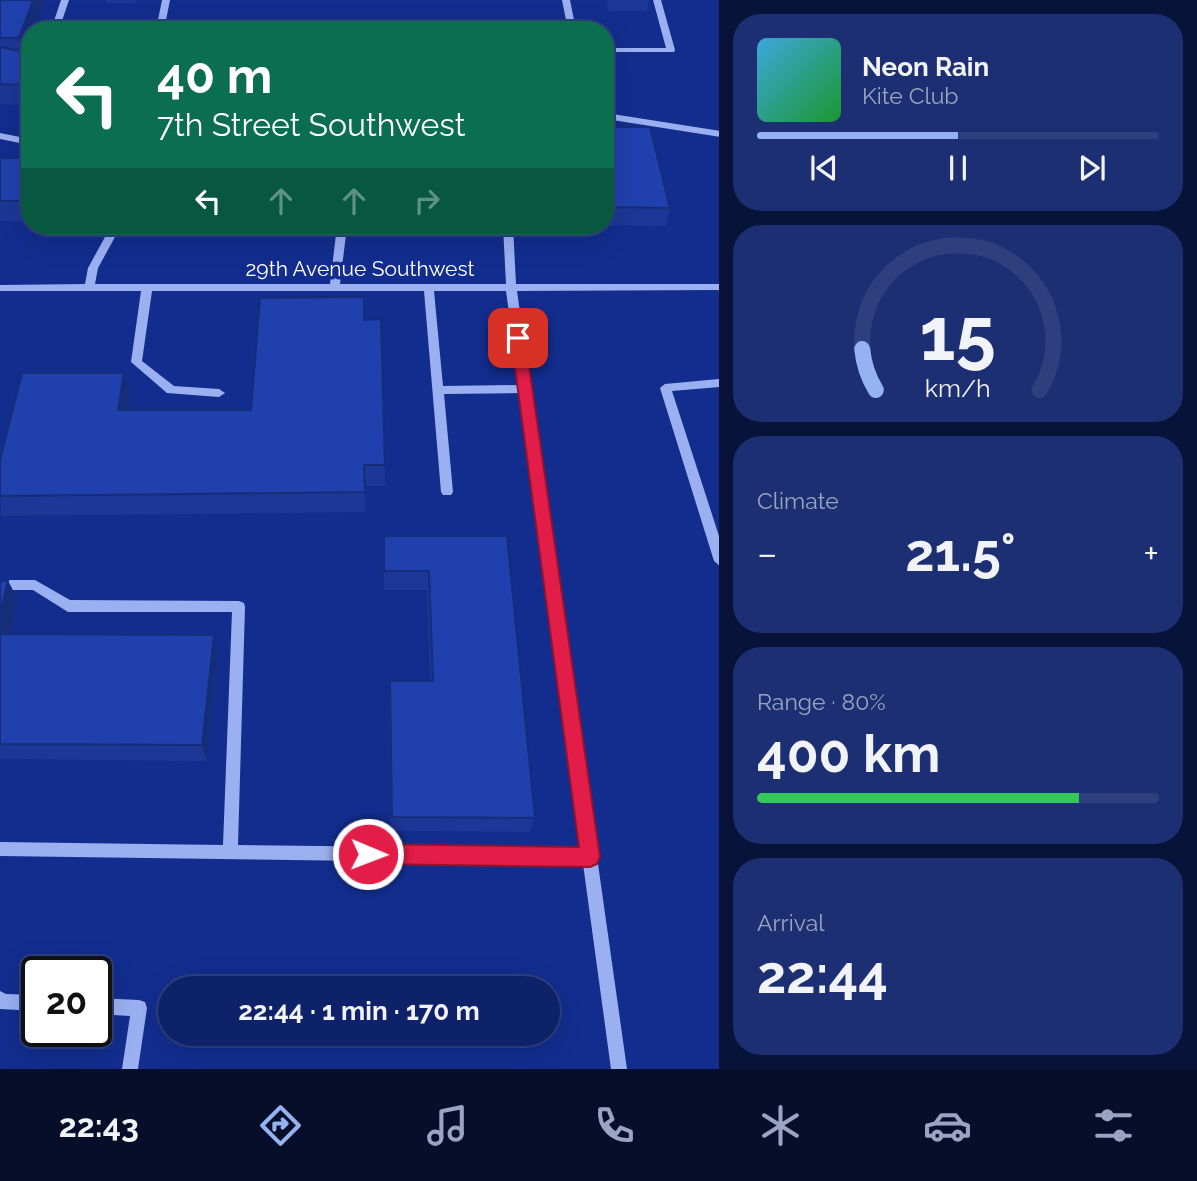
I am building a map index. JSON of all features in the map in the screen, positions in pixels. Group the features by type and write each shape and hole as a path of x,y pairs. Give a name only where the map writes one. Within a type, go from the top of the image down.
{"street":[{"path":"58,21 65,0"},
{"path":"162,21 166,0"},
{"path":"566,0 570,21"},
{"path":"614,50 671,50 657,0"},
{"path":"614,117 719,134"},
{"path":"0,135 21,140"},
{"path":"89,288 93,268 111,235"},
{"path":"335,288 341,235"},
{"path":"508,235 511,287 619,1069"},
{"path":"429,287 447,492"},
{"name":"29th Avenue Southwest","path":"0,288 719,287"},
{"path":"147,288 136,362 171,390 219,393"},
{"path":"719,383 665,388 719,561"},
{"path":"0,585 35,584 68,606 239,607 230,852"},
{"path":"0,849 590,857"},
{"path":"0,999 2,1002 21,1003"},
{"path":"112,1007 139,1008 130,1069"}],"lane":[{"path":"438,390 525,389"}],"building":[{"path":"0,0 33,0 25,21 21,21 19,38 0,38"},
{"path":"0,47 21,50 21,85 0,84"},
{"path":"614,127 650,127 670,208 614,207"},
{"path":"0,158 21,158 21,201 0,201"},
{"path":"364,297 364,320 381,319 385,465 364,465 365,492 0,496 0,460 22,373 124,373 118,410 251,410 260,298"},
{"path":"384,536 507,536 535,818 392,817 390,681 433,681 429,571 384,571"},
{"path":"0,581 8,581 0,614"},
{"path":"0,634 214,635 202,745 0,744"}],"route":[{"path":"368,854 590,857 518,338"}]}
